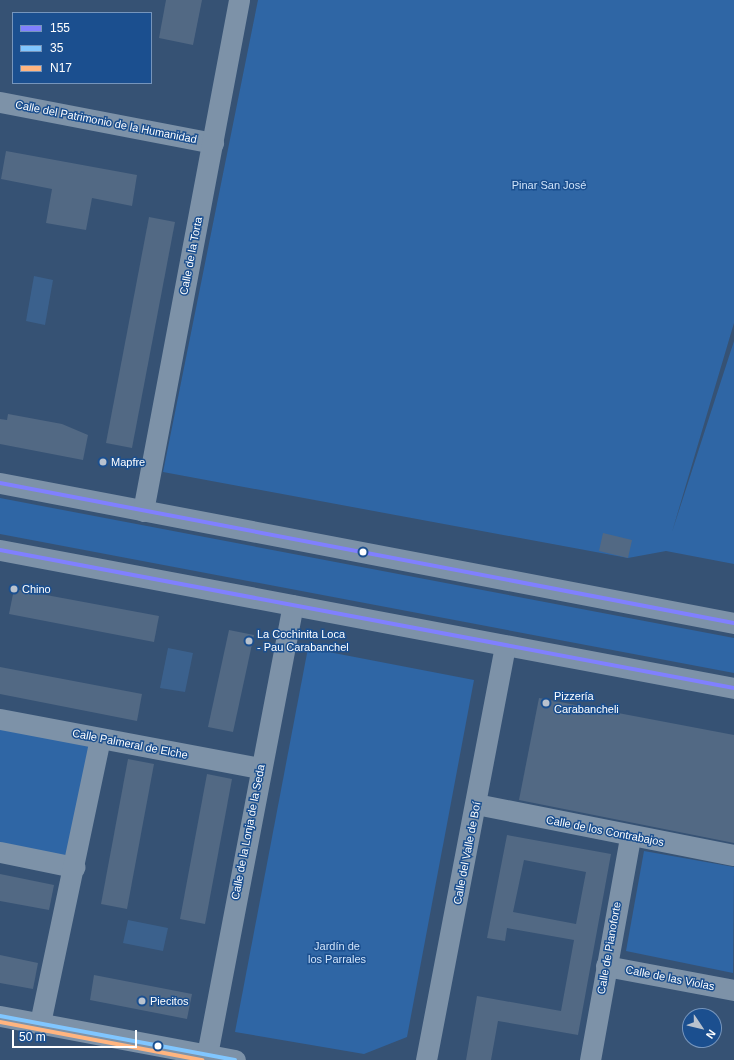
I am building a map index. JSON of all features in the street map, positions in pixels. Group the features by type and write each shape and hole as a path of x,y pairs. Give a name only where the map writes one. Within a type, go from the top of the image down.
{"street":[{"name":"Calle de la Torta","path":"143,511 239,0"},
{"name":"Calle del Patrimonio de la Humanidad","path":"0,102 213,143"},
{"path":"0,484 734,623"},
{"path":"0,553 293,605 734,688"},
{"name":"Calle de la Lonja de la Seda","path":"206,1057 260,768 293,605"},
{"name":"Calle del Valle de Boí","path":"426,1060 476,804 504,644"},
{"name":"Calle Palmeral de Elche","path":"0,719 260,768"},
{"path":"40,1024 100,739"},
{"name":"Calle de los Contrabajos","path":"476,804 630,837 734,855"},
{"name":"Calle de Pianoforte","path":"590,1060 630,837"},
{"path":"0,852 74,867"},
{"name":"Calle de las Violas","path":"606,966 734,990"},
{"path":"0,1016 206,1057 235,1060"}],"green space":[{"name":"Pinar San José","path":"258,0 734,0 734,323 672,532 734,341 734,564 666,551 628,558 163,472"},
{"path":"0,498 734,638 734,673 0,534"},
{"name":"Jardín de los Parrales","path":"308,648 474,680 407,1037 364,1054 235,1032"},
{"path":"0,719 100,739 74,867 0,852"},
{"path":"644,851 734,867 733,973 626,951"}],"shaded area":[{"path":"34,276 53,280 45,325 26,321"},
{"path":"168,648 193,653 185,692 160,688"},
{"path":"128,920 168,928 163,951 123,943"}],"building":[{"path":"166,0 202,0 193,45 159,38"},
{"path":"6,151 137,175 132,206 92,198 86,230 46,223 52,189 1,179"},
{"path":"149,217 175,222 132,448 106,443"},
{"path":"8,414 62,424 88,435 83,460 0,444 0,419 7,420"},
{"path":"603,533 632,540 628,558 599,551"},
{"path":"14,589 159,616 154,642 9,614"},
{"path":"229,630 254,635 233,732 208,727"},
{"path":"0,667 142,694 137,721 0,694"},
{"path":"539,698 734,735 734,843 519,800"},
{"path":"128,759 154,764 127,909 101,904"},
{"path":"207,774 232,779 205,924 180,919"},
{"path":"507,835 611,854 578,1035 498,1021 491,1060 466,1060 477,996 561,1011 574,940 507,928 505,941 487,938","holes":["524,860 586,872 576,924 513,912"]},
{"path":"0,874 54,885 49,910 0,901"},
{"path":"0,955 38,963 33,989 0,983"},
{"path":"94,975 192,994 187,1019 90,1000"}],"transit line":[{"name":"155","path":"0,483 734,623"},
{"name":"155","path":"0,550 734,688"},
{"name":"35","path":"0,1016 235,1060"},
{"name":"N17","path":"0,1022 202,1060"}],"place":[{"name":"Mapfre","path":"103,462"},
{"name":"Chino","path":"14,589"},
{"name":"La Cochinita Loca - Pau Carabanchel","path":"249,641"},
{"name":"Pizzería Carabancheli","path":"546,703"},
{"name":"Piecitos","path":"142,1001"}]}
